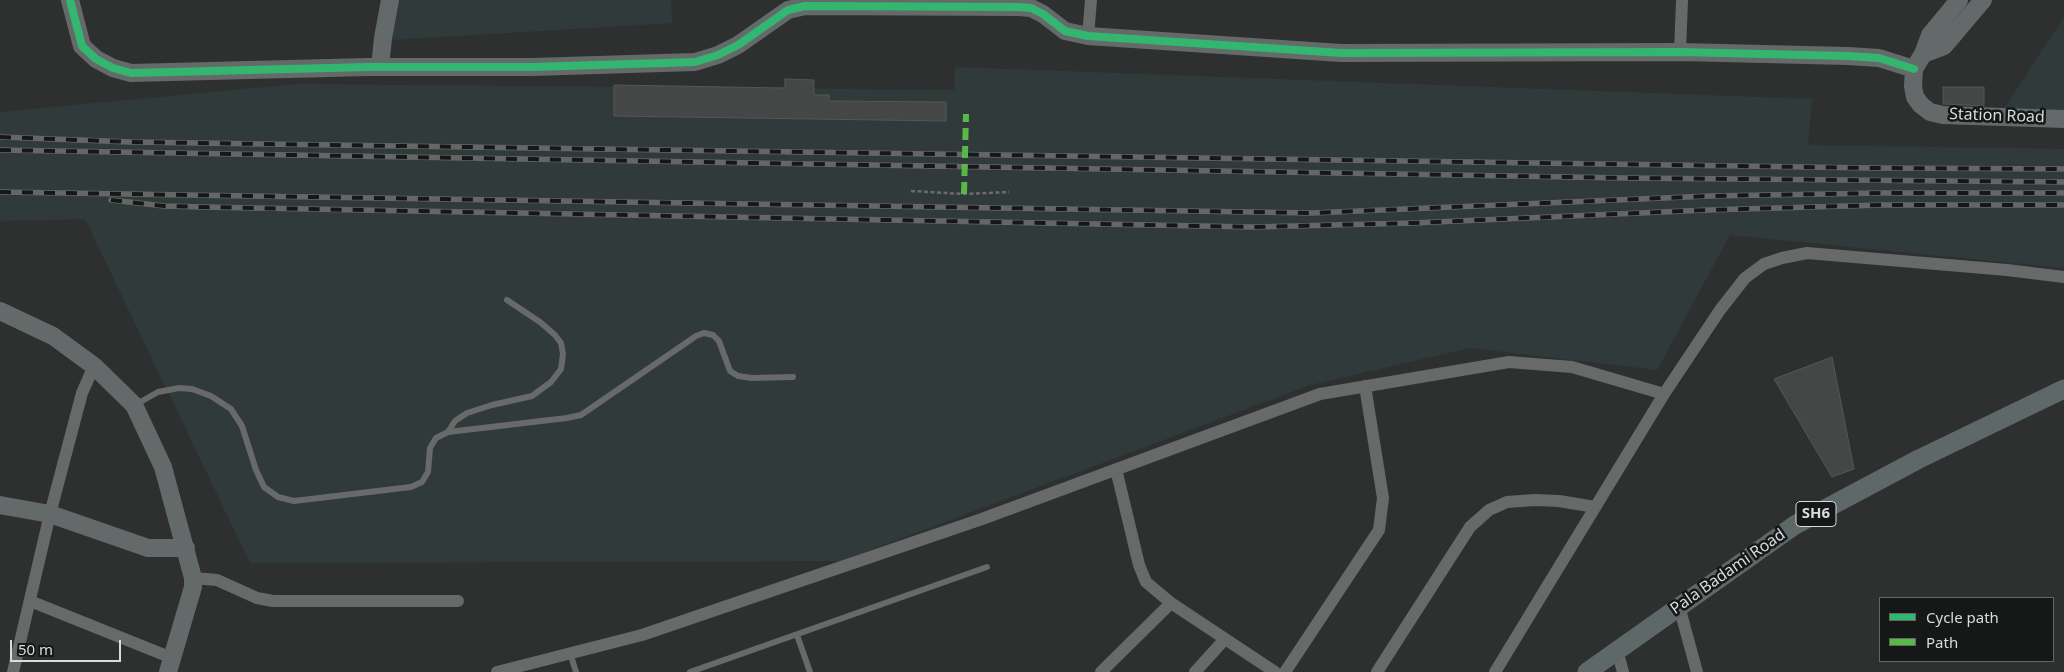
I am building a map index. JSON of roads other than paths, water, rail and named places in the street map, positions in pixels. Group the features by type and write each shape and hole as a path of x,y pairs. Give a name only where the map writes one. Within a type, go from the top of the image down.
{"main road":[{"name":"Pala Badami Road","path":"1587,672 1795,525 1919,459 2064,388"}],"street":[{"path":"70,0 82,46 96,59 113,68 131,73 532,67 695,62 718,55 738,45 788,10 805,6 1031,8 1043,14 1064,31 1088,36 1341,53 1680,52 1848,56 1918,62 1944,46 1984,0"},
{"path":"380,68 390,0"},
{"path":"1088,36 1091,0"},
{"path":"1680,52 1682,0"},
{"path":"1918,62 1930,35 1959,0"},
{"name":"Station Road","path":"1918,62 1913,86 1915,97 1930,112 1944,115 2064,119"},
{"path":"1495,672 1664,394 1720,310 1745,278 1764,264 1806,253 2064,277"},
{"path":"0,311 53,336 94,366 134,405 163,467 193,578 193,587 170,665 30,601"},
{"path":"497,672 642,635 982,519 1320,394 1510,362 1572,367 1664,394"},
{"path":"14,672 50,514 82,393 94,366"},
{"path":"1285,672 1379,530 1382,498 1365,386"},
{"path":"1116,469 1139,565 1146,582 1170,603 1275,672"},
{"path":"1376,672 1470,527 1489,510 1507,502 1535,500 1559,501 1595,507"},
{"path":"0,505 50,514 148,548 186,548"},
{"path":"193,578 216,580 265,600 458,601"},
{"path":"1101,672 1170,603"},
{"path":"1678,606 1698,672"},
{"path":"1196,672 1225,639"},
{"path":"1617,650 1623,672"}],"lane":[{"path":"448,432 455,421 467,413 532,396 551,382 561,369 563,354 561,343 555,335 540,322 507,300"},
{"path":"134,405 158,392 179,388 192,389 211,396 230,409 242,426 256,470 264,487 278,497 294,501 411,487 422,482 428,472 430,448 436,438 448,432 581,415 696,336 704,333 713,335 720,341 730,371 738,376 752,378 792,377"},
{"path":"690,672 712,668 797,635 987,567"},
{"path":"797,635 810,672"},
{"path":"570,653 576,672"}],"railway":[{"path":"0,137 131,142 1871,168 2064,169"},
{"path":"0,150 1626,178 2064,182"},
{"path":"0,192 1312,213 1710,196 1882,193 2064,193"},
{"path":"111,200 164,206 203,207 1254,227 1413,223 1708,210 1881,205 2064,205"}]}
